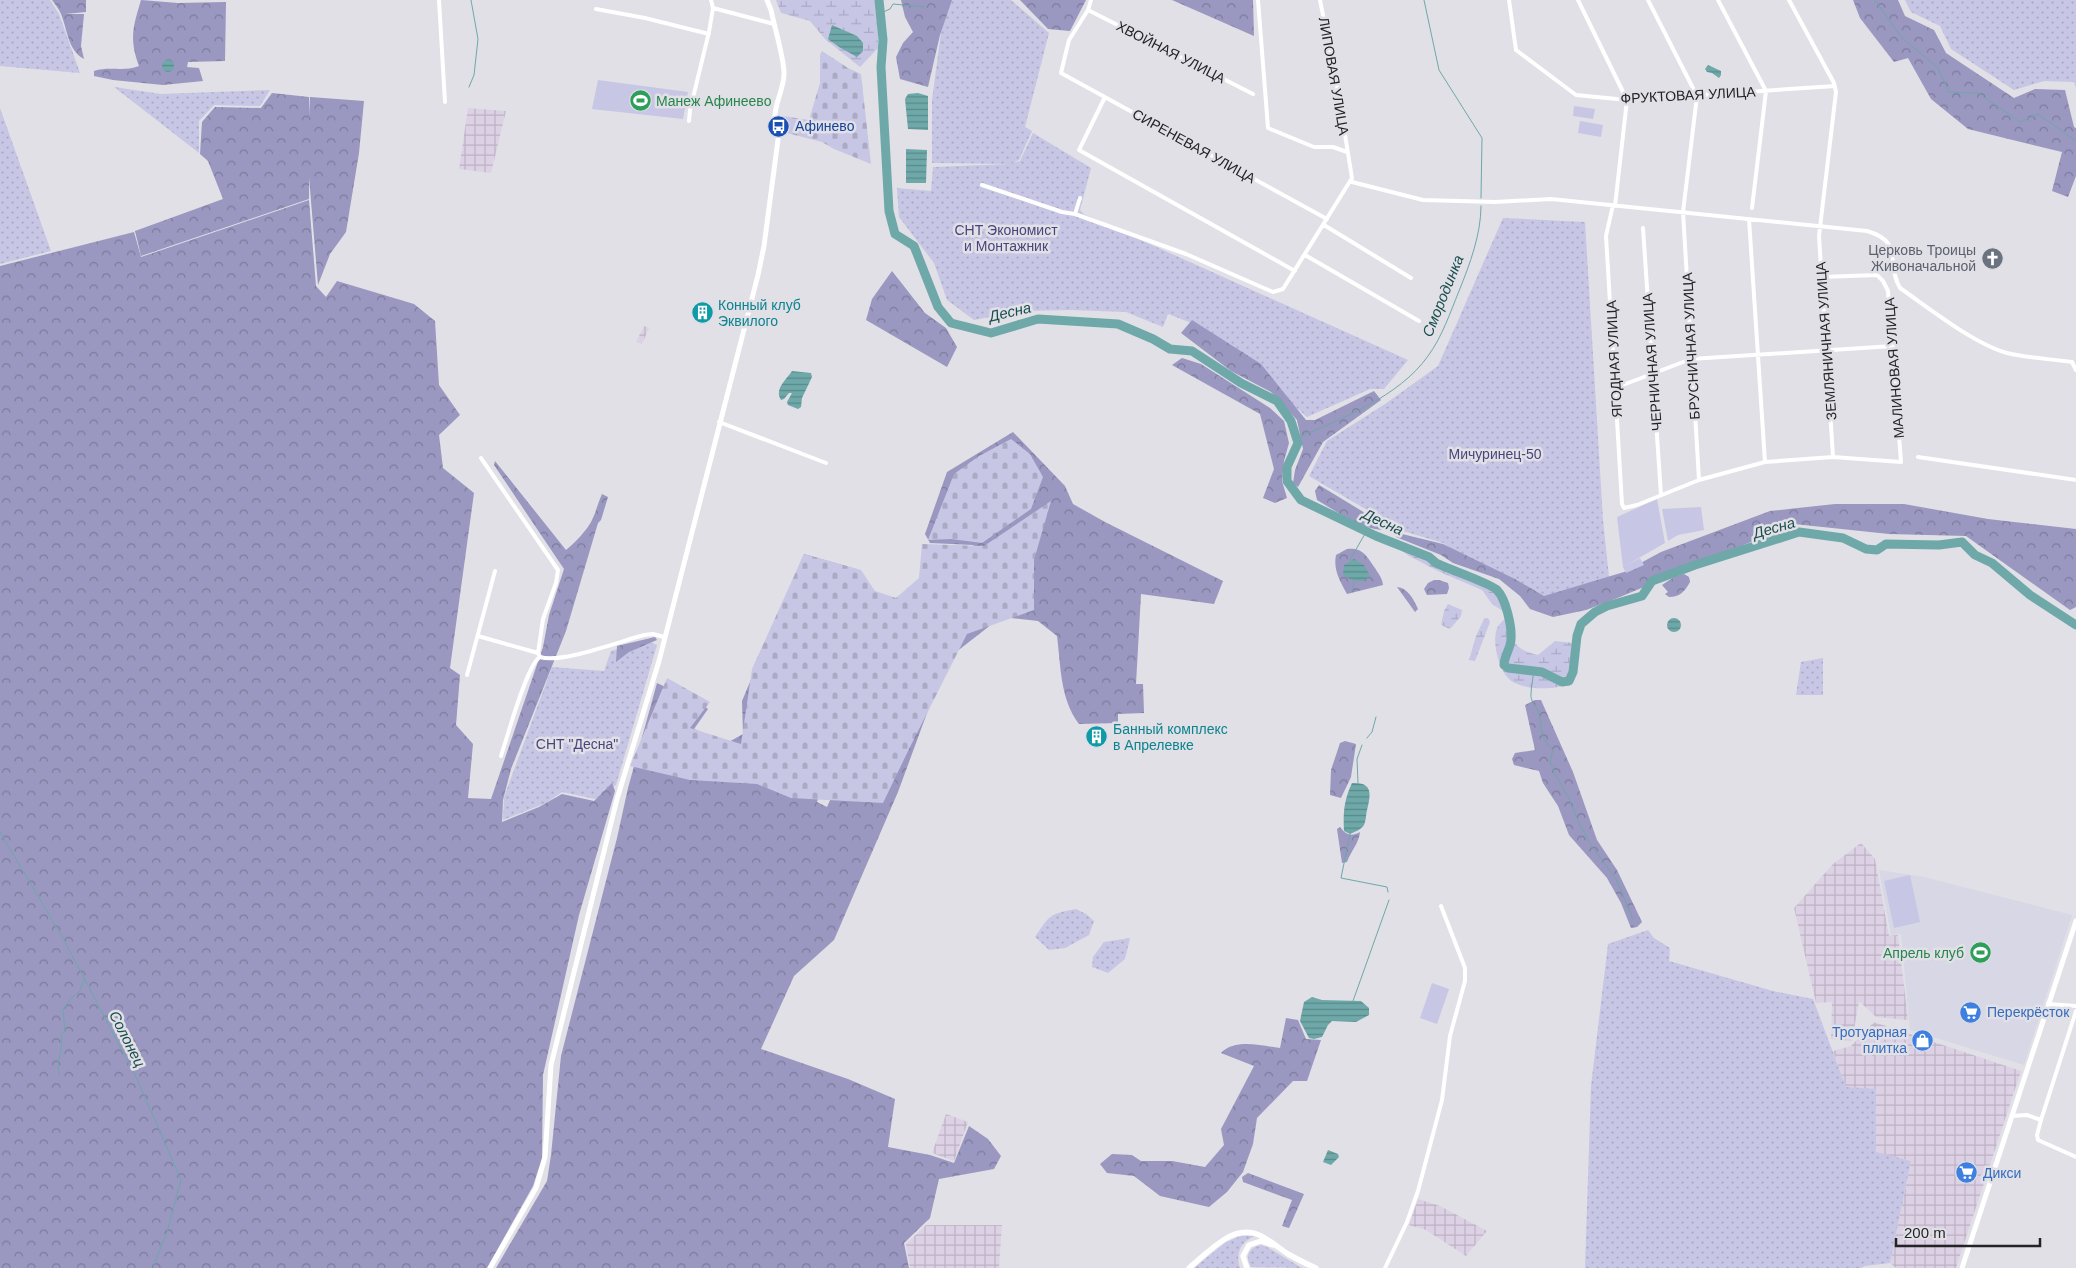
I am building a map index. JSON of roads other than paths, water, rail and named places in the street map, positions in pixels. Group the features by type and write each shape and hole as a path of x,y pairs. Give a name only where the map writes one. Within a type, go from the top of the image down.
{"main road":[{"path":"1188,1268 1225,1239 1238,1233 1251,1232 1261,1235 1279,1248"},
{"path":"1247,1268 1243,1256 1247,1247 1252,1243 1261,1241 1279,1248 1316,1268"}],"street":[{"path":"439,0 445,102"},
{"path":"689,121 709,34 713,8 711,0"},
{"path":"490,1268 536,1188 543,1165 551,1065 617,799 664,637 758,276 764,246 779,132 775,126 774,116 784,74 767,0"},
{"path":"1088,10 1091,0"},
{"path":"1258,0 1268,128 1314,147 1333,147 1347,152"},
{"name":"ЛИПОВАЯ УЛИЦА","path":"1320,0 1336,79 1352,182"},
{"name":"ФРУКТОВАЯ УЛИЦА","path":"1509,0 1514,45 1518,52 1574,95 1627,100 1835,86"},
{"path":"1578,0 1627,100"},
{"path":"1648,0 1697,96"},
{"path":"1718,0 1766,91 1752,208"},
{"path":"1789,0 1835,86 1835,112 1820,226"},
{"path":"713,8 774,24"},
{"path":"596,9 645,18 709,34"},
{"name":"СИРЕНЕВАЯ УЛИЦА","path":"1088,10 1069,40 1061,73 1328,219"},
{"name":"ХВОЙНАЯ УЛИЦА","path":"1088,10 1253,94"},
{"name":"БРУСНИЧНАЯ УЛИЦА","path":"1697,96 1683,212 1699,480"},
{"path":"1105,97 1080,150 1295,271"},
{"name":"ЯГОДНАЯ УЛИЦА","path":"1627,100 1614,206 1606,236 1622,504 1624,508 1628,509 1661,495"},
{"path":"982,185 1062,212 1075,214 1186,254 1273,292 1283,289 1352,182 1423,200 1495,202 1551,199 1867,231 1877,234 1888,242 1891,248 1895,280 1900,288 1951,324 2007,353 2072,362 2076,370"},
{"path":"1075,214 1080,198"},
{"path":"1749,219 1765,462"},
{"path":"1324,224 1410,278"},
{"name":"ЗЕМЛЯНИЧНАЯ УЛИЦА","path":"1820,226 1821,277 1833,456"},
{"name":"ЧЕРНИЧНАЯ УЛИЦА","path":"1643,228 1661,495"},
{"path":"1304,255 1419,321"},
{"name":"МАЛИНОВАЯ УЛИЦА","path":"1821,277 1877,275 1884,280 1888,291 1893,346 1900,462 1833,456"},
{"path":"1616,388 1691,359 1893,346"},
{"path":"719,422 826,463"},
{"path":"1661,495 1699,480 1765,462 1833,456"},
{"path":"1918,457 2076,480"},
{"path":"481,458 558,570 556,582 543,619 539,655 522,691 501,756"},
{"path":"466,675 495,571"},
{"path":"478,636 545,658 562,658 644,635 653,634 664,637"},
{"path":"1385,1268 1407,1222 1418,1190 1442,1100 1450,1036 1465,981 1465,968 1441,906"},
{"path":"1962,1268 2076,921"},
{"path":"2048,1006 2076,1006"},
{"path":"2076,1011 2037,1135 2038,1140 2076,1157"},
{"path":"2012,1116 2027,1116 2041,1120"}],"waterway":[{"path":"469,87 474,75 478,39 471,0"},
{"name":"Десна","path":"879,0 883,40 881,67 889,211 895,234 914,246 938,307 951,323 991,333 1038,319 1118,324 1153,339 1170,349 1192,351 1241,383 1277,401 1291,421 1298,443 1287,467 1287,481 1301,500 1376,536 1429,557 1436,563 1497,590 1506,606 1511,634 1511,642 1504,665 1508,668 1542,672 1562,682 1569,681 1573,672 1577,636 1581,624 1595,612 1607,606 1642,596 1652,581 1695,565 1799,532 1843,538 1866,549 1877,550 1886,544 1939,545 1962,542 1975,555 1992,563 2030,595 2076,625"},
{"name":"Смородинка","path":"1424,0 1439,70 1482,138 1481,198"},
{"path":"1875,0 1902,38 1938,68 1949,92 1978,93 2020,122 2038,114 2076,141"},
{"path":"881,13 890,9 893,4 924,7"},
{"name":"Смородинка","path":"1297,438 1350,415 1385,395 1416,371 1428,356 1445,325 1467,270 1477,238 1481,206"},
{"path":"1350,560 1366,532"},
{"path":"1352,591 1354,582"},
{"path":"1533,671 1531,699 1540,717 1543,736 1553,750 1550,761 1554,772 1591,845 1616,879 1633,919"},
{"path":"1367,738 1372,732 1376,717"},
{"path":"1358,783 1357,759 1362,745"},
{"name":"Солонец","path":"0,832 64,940 137,1079 181,1180 167,1232 153,1268"},
{"path":"1350,834 1341,878 1387,887 1388,892"},
{"path":"1353,1001 1389,900"},
{"path":"59,1074 58,1064 62,1045 61,1035 65,1031 63,1010 71,998 80,991 84,979"}],"place":[{"name":"Манеж Афинеево","path":"640,101"},
{"name":"Афинево","path":"779,126"},
{"name":"Церковь Троицы Живоначальной","path":"1992,258"},
{"name":"Конный клуб Эквилого","path":"702,313"},
{"name":"Банный комплекс в Апрелевке","path":"1097,737"},
{"name":"Апрель клуб","path":"1980,953"},
{"name":"Перекрёсток","path":"1971,1012"},
{"name":"Тротуарная плитка","path":"1923,1040"},
{"name":"Дикси","path":"1967,1173"}],"park label":[{"name":"СНТ Экономист и Монтажник","path":"1006,238"},
{"name":"Мичуринец-50","path":"1495,454"},
{"name":"СНТ \"Десна\"","path":"577,744"}]}
